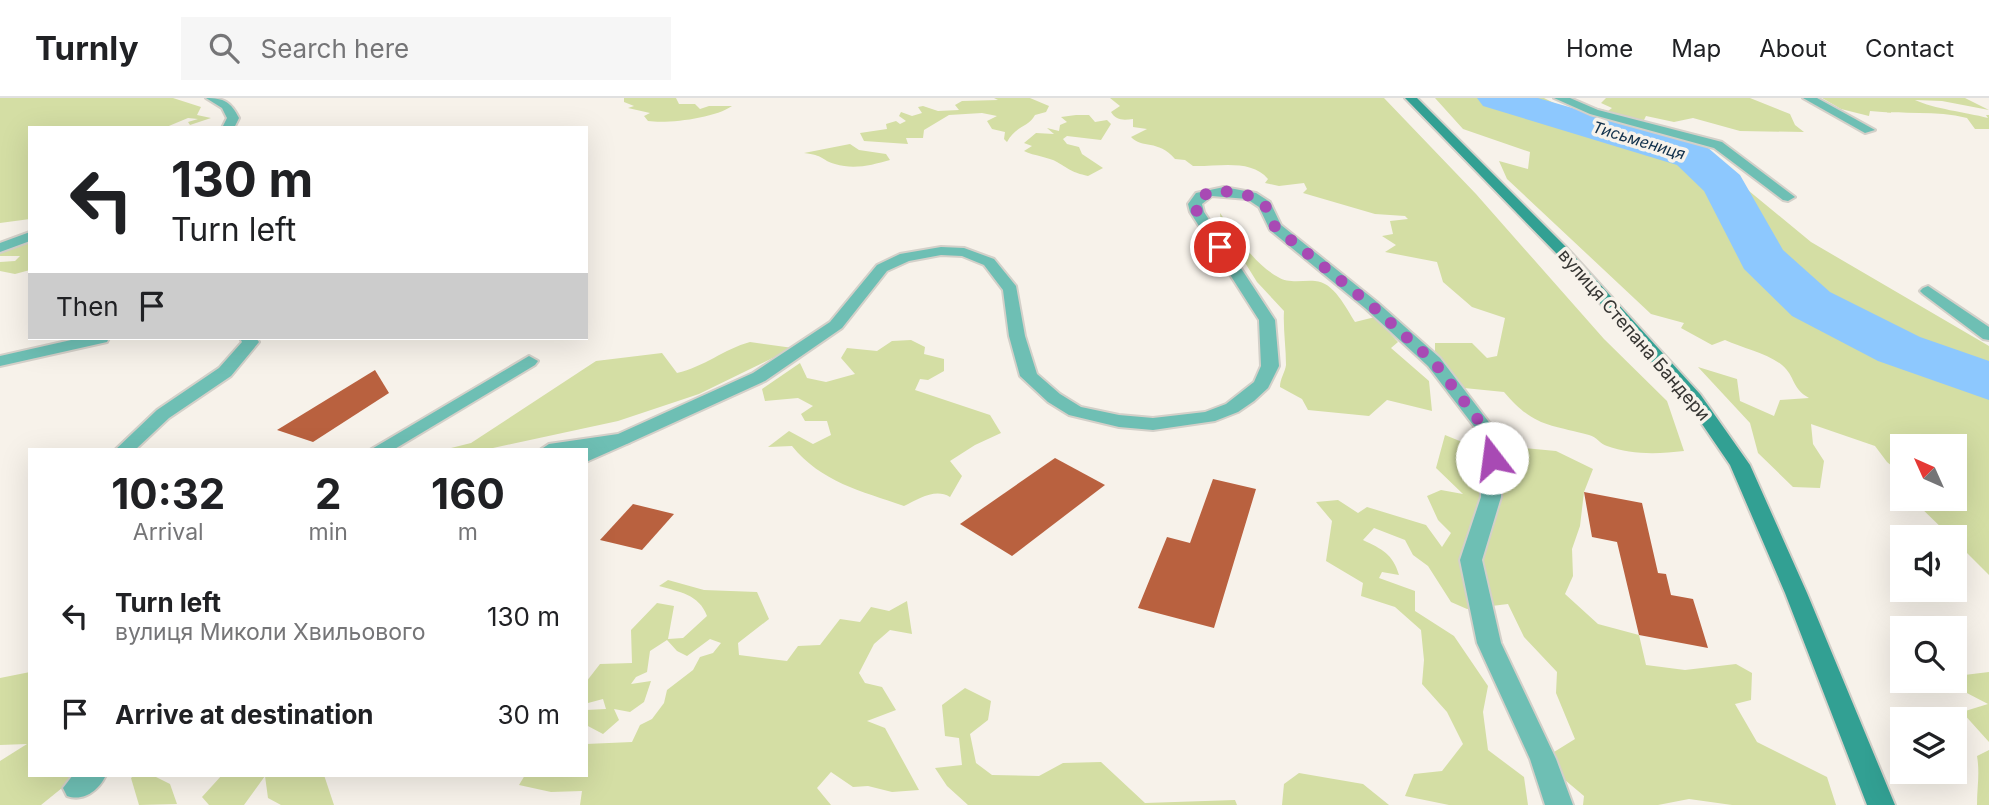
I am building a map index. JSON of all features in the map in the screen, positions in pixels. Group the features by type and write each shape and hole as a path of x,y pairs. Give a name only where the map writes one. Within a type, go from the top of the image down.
{"main road":[{"name":"вулиця Степана Бандери","path":"1411,98 1561,250 1694,398 1740,465 1796,593 1881,805"}],"street":[{"path":"212,98 220,100 229,108 233,118 229,126"},
{"path":"1560,98 1594,112 1718,145 1788,197"},
{"path":"1810,98 1869,130"},
{"path":"588,455 759,376 836,325 882,268 905,257 941,251 964,252 989,262 1011,289 1017,336 1029,376 1054,398 1075,411 1119,421 1153,424 1208,417 1232,408 1262,384 1270,366 1267,320 1197,212 1195,204 1210,192 1224,191 1251,196 1265,205 1275,227 1371,305 1434,362 1492,438 1491,497 1471,559 1489,643 1543,759 1559,805"},
{"path":"0,248 28,237"},
{"path":"0,361 93,340"},
{"path":"126,448 163,414 225,372 251,342 250,340"},
{"path":"382,448 529,361"},
{"path":"562,448 622,439"}],"lane":[{"path":"1928,291 1989,335"}],"green space":[{"path":"0,98 173,98 201,107 197,115 211,118 190,125 188,122 198,119 188,118 169,126 28,126 28,219 0,223"},
{"path":"624,98 676,98 679,104 695,104 700,109 709,106 732,106 703,117 657,122 648,121 644,116 650,113 628,108 634,106 624,102"},
{"path":"994,98 1030,98 1049,106 1046,112 1035,115 1014,132 1007,142 1004,139 1005,132 992,129 987,121 997,116 982,113 949,115 924,130 923,138 906,138 908,144 864,141 860,133 887,129 886,124 896,121 900,124 906,121 899,116 901,112 912,116 922,113 918,107 938,111 959,110 955,105 962,101 998,100"},
{"path":"1110,98 1384,98 1476,194 1604,339 1667,401 1684,451 1645,453 1616,449 1592,436 1552,426 1533,418 1504,392 1464,388 1435,351 1435,343 1472,343 1487,358 1497,356 1505,318 1472,307 1443,282 1437,262 1385,252 1396,245 1382,236 1393,234 1390,221 1408,219 1405,216 1375,214 1303,193 1307,189 1304,183 1279,186 1265,183 1268,179 1252,168 1233,165 1193,166 1185,160 1175,159 1157,146 1135,141 1131,137 1147,129 1133,127 1133,119 1115,117 1111,112 1120,106"},
{"path":"1435,98 1544,98 1564,108 1581,110 1573,101 1608,111 1612,108 1601,103 1606,98 1750,98 1790,114 1795,125 1804,132 1740,131 1693,118 1674,122 1646,116 1644,120 1606,116 1663,131 1627,131 1709,158 1811,242 1989,346 1989,575 1967,553 1967,525 1939,525 1924,511 1967,511 1967,434 1890,434 1890,464 1875,446 1811,424 1813,444 1824,461 1820,488 1793,487 1758,453 1750,423 1698,367 1737,379 1740,401 1774,416 1780,400 1809,398 1799,390 1786,369 1769,357 1725,340 1712,345 1681,328 1684,323 1651,314 1507,179 1499,161 1528,169 1530,152 1463,129"},
{"path":"1822,98 1965,98 1989,110 1942,101 1915,100 1988,118 1986,115 1989,115 1989,129 1975,129 1967,118 1943,114 1870,111 1869,116 1841,109"},
{"path":"1089,115 1095,122 1107,120 1111,124 1101,140 1067,136 1063,139 1067,144 1079,147 1082,154 1103,168 1088,176 1074,172 1054,160 1024,151 1032,146 1024,143 1036,133 1054,134 1047,128 1059,131 1060,125 1067,122 1061,117"},
{"path":"850,144 859,150 886,154 890,160 849,167 804,153"},
{"path":"1220,213 1246,248 1269,271 1287,280 1322,282 1339,297 1355,322 1375,317 1398,342 1391,348 1429,381 1432,411 1387,400 1369,416 1308,410 1302,399 1280,387 1286,365 1284,311 1257,282 1221,224"},
{"path":"28,241 28,271 15,274 0,271 0,262 15,261 20,256 0,256 0,251"},
{"path":"911,340 925,347 924,354 944,359 944,371 928,380 920,379 915,390 990,415 1001,433 950,461 962,476 950,497 933,494 904,506 829,477 803,458 792,446 768,447 789,431 813,444 831,435 827,421 805,421 801,414 813,406 798,398 765,401 762,389 800,363 807,378 826,382 855,374 841,358 847,348 877,351 892,341"},
{"path":"750,342 793,348 699,394 618,421 493,448 451,448 471,443 596,361 662,353 677,373 696,367"},
{"path":"1445,435 1467,444 1483,457 1501,437 1515,447 1556,451 1593,469 1584,492 1580,526 1572,549 1573,576 1565,594 1598,624 1639,635 1646,665 1685,670 1736,664 1752,673 1751,700 1735,704 1757,742 1827,777 1836,805 1732,805 1689,799 1658,805 1583,805 1584,796 1559,775 1554,752 1575,739 1556,693 1557,672 1524,637 1508,604 1467,609 1451,602 1428,566 1413,555 1405,540 1374,528 1363,540 1386,553 1394,562 1399,575 1382,572 1379,578 1415,591 1415,611 1454,636 1488,686 1483,712 1488,750 1524,777 1528,805 1449,805 1405,796 1414,774 1442,771 1463,744 1447,712 1422,684 1424,660 1421,630 1395,607 1361,596 1363,583 1326,561 1332,521 1316,502 1338,500 1358,513 1367,507 1426,525 1442,547 1451,533 1438,520 1427,496 1441,490 1463,494 1436,468"},
{"path":"668,580 704,590 757,592 769,619 738,643 739,655 787,661 798,646 820,645 840,619 860,622 871,607 889,611 907,601 912,634 890,630 874,644 859,673 865,683 882,687 896,710 867,721 885,728 919,790 892,792 868,786 853,787 831,772 817,788 831,805 580,805 582,791 551,792 519,785 524,777 588,777 588,744 632,742 640,725 652,719 664,703 667,690 693,670 700,657 713,653 721,643 710,639 687,656 677,651 667,640 650,651 647,672 636,677 631,684 651,681 644,702 630,712 614,709 619,720 603,734 588,726 588,710 606,709 603,699 588,703 588,679 600,664 632,663 631,630 657,603 674,606 668,639 683,638 707,616 694,598 659,586"},
{"path":"28,672 28,777 76,777 41,805 0,805 0,761 27,744 0,745 0,678"},
{"path":"1989,672 1989,742 1967,718 1967,710 1988,704 1967,693 1967,675"},
{"path":"965,688 991,701 988,720 970,734 976,763 992,775 1039,776 1063,763 1101,762 1145,803 1235,800 1237,805 968,805 947,786 935,768 962,765 959,738 945,736 942,705"},
{"path":"1989,750 1989,805 1977,805 1977,756"},
{"path":"1299,773 1363,784 1389,805 1282,805 1284,784"},
{"path":"156,777 170,784 177,804 139,805 131,778"},
{"path":"220,777 264,777 244,805 209,805 202,797"},
{"path":"265,777 325,777 334,805 281,805 268,798"}],"building":[{"path":"375,370 389,393 313,442 277,430"},
{"path":"1055,458 1105,485 1012,556 960,524"},
{"path":"1213,479 1256,489 1214,628 1138,608 1167,537 1190,543"},
{"path":"1584,492 1642,503 1658,573 1666,574 1671,595 1693,599 1708,648 1639,635 1617,542 1592,537"},
{"path":"633,504 674,514 642,550 600,540"}],"waterway":[{"name":"Тисьмениця","path":"1496,98 1692,156 1724,185 1762,258 1811,304 1899,349 1989,382"}],"route":[{"path":"1220,247 1197,212 1195,204 1201,197 1210,192 1237,192 1251,196 1265,205 1275,227 1371,305 1434,362 1492,438 1492,458"}]}
